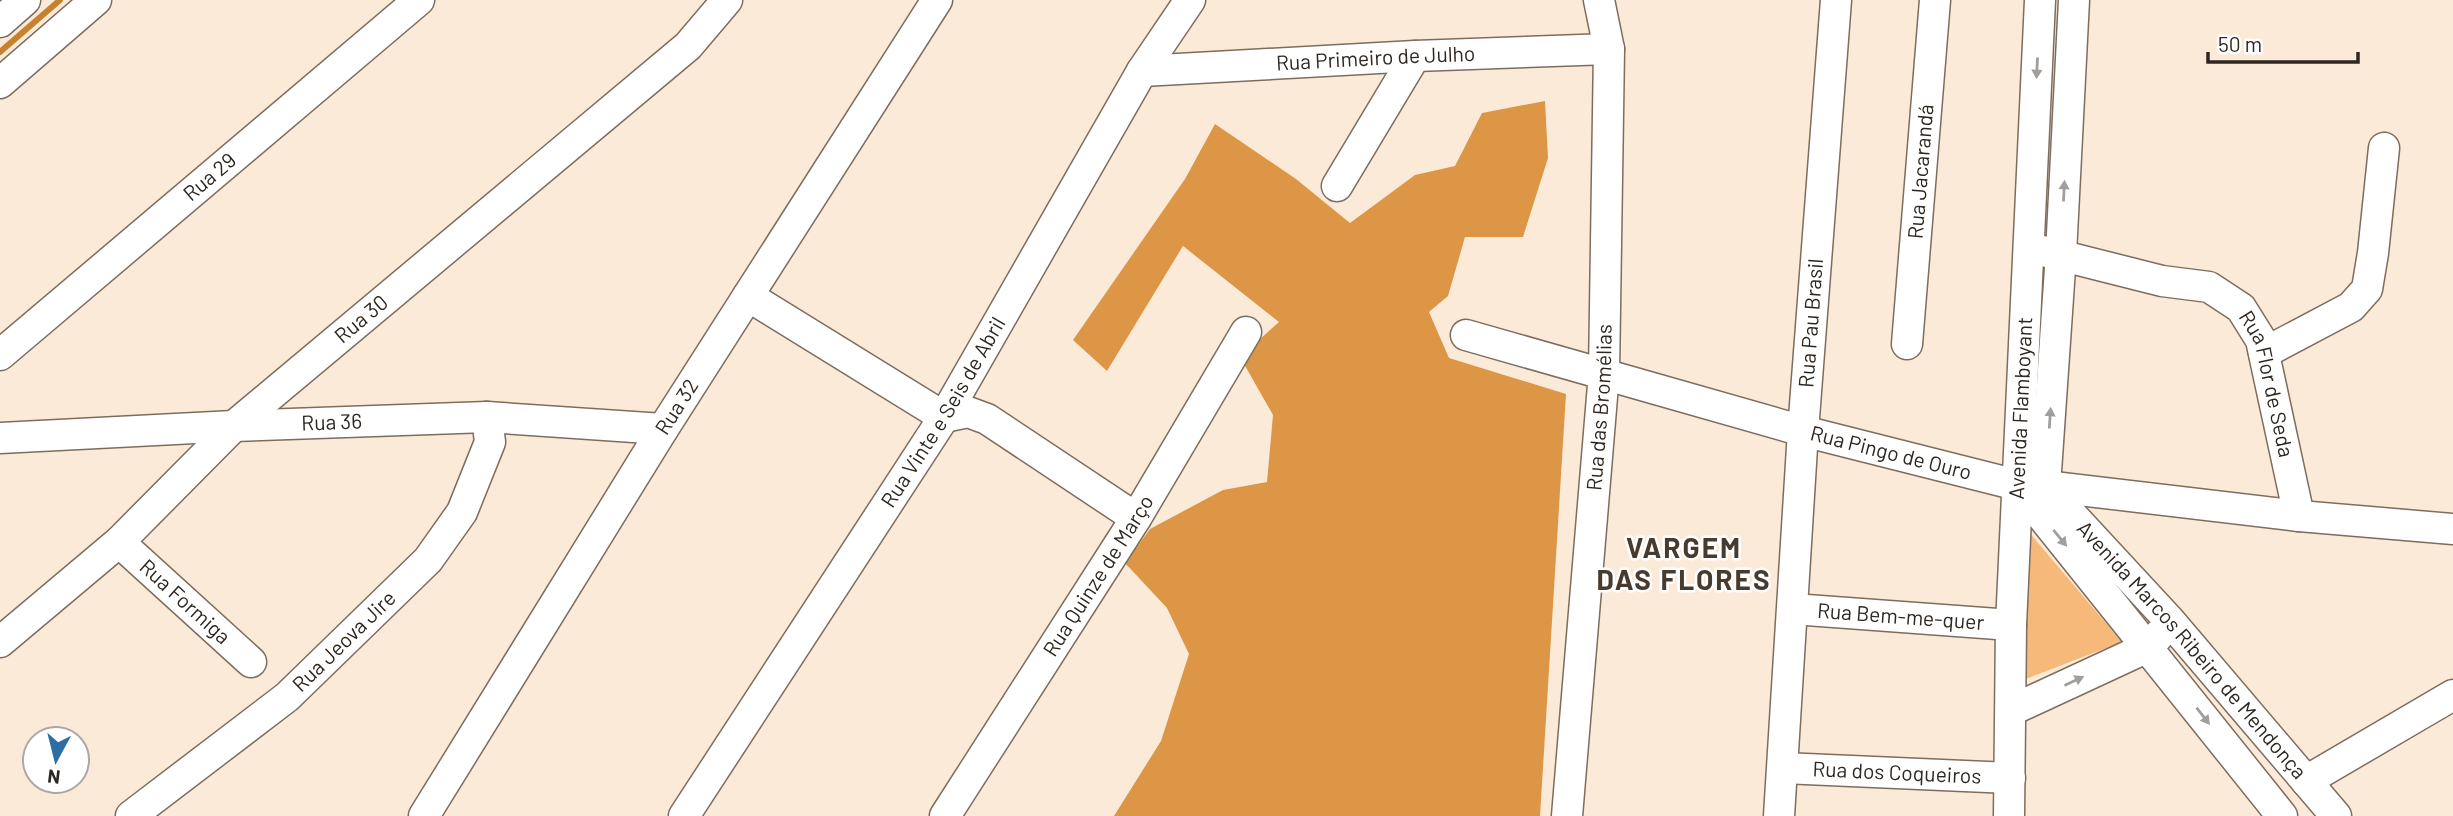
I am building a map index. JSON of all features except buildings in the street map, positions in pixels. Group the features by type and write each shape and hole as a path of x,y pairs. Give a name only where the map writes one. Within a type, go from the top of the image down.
{"street":[{"path":"0,22 24,0"},
{"path":"0,83 96,0"},
{"name":"Rua 29","path":"0,355 419,0"},
{"name":"Rua 30","path":"0,642 118,542 234,426 688,46 727,0"},
{"name":"Rua 32","path":"424,816 663,429 937,0"},
{"name":"Rua Vinte e Seis de Abril","path":"696,812 944,417 1142,71 1190,0"},
{"name":"Rua das Bromélias","path":"1567,816 1604,373 1609,49 1599,0"},
{"name":"Rua Pau Brasil","path":"1779,816 1803,430 1836,0"},
{"name":"Rua Jacarandá","path":"1907,344 1935,0"},
{"name":"Avenida Flamboyant","path":"2031,486 2028,249 2040,0"},
{"name":"Avenida Flamboyant","path":"2009,816 2011,625 2061,254 2074,0"},
{"name":"Rua Primeiro de Julho","path":"1142,71 1415,56 1609,49"},
{"path":"1337,186 1415,56"},
{"path":"2264,353 2351,307 2367,289 2384,148"},
{"name":"Rua Flor de Seda","path":"2028,249 2061,254 2162,281 2210,287 2242,309 2261,340 2299,516"},
{"path":"748,296 944,417 968,412 987,419 1136,518"},
{"name":"Rua Quinze de Março","path":"945,816 1136,518 1246,332"},
{"name":"Rua Pingo de Ouro","path":"1466,335 1803,430 2031,486 2299,516 2453,529"},
{"name":"Rua 36","path":"0,438 487,417 663,429"},
{"name":"Rua Jeova Jire","path":"131,816 287,697 428,560 462,512 490,442 487,417"},
{"name":"Avenida Marcos Ribeiro de Mendonça","path":"2031,486 2170,621 2336,816"},
{"name":"Avenida Marcos Ribeiro de Mendonça","path":"2031,486 2148,647 2283,816"},
{"name":"Rua Formiga","path":"118,542 251,662"},
{"name":"Rua Bem-me-quer","path":"1793,610 2011,625"},
{"path":"2012,710 2148,647 2170,621"},
{"path":"2306,781 2453,695"},
{"name":"Rua dos Coqueiros","path":"1783,768 2010,778"}],"shaded area":[{"path":"1545,101 1548,158 1523,237 1465,237 1448,296 1429,312 1449,358 1566,394 1540,816 1114,816 1161,741 1189,654 1167,608 1125,563 1150,529 1223,490 1267,482 1273,415 1240,357 1279,322 1183,246 1107,371 1073,340 1185,179 1215,124 1296,179 1350,223 1415,175 1455,166 1482,113"},
{"path":"2028,531 2122,642 2023,680"}],"waterway":[{"path":"0,52 60,0"}],"district":[{"name":"VARGEM DAS FLORES","path":"1684,564"}]}
